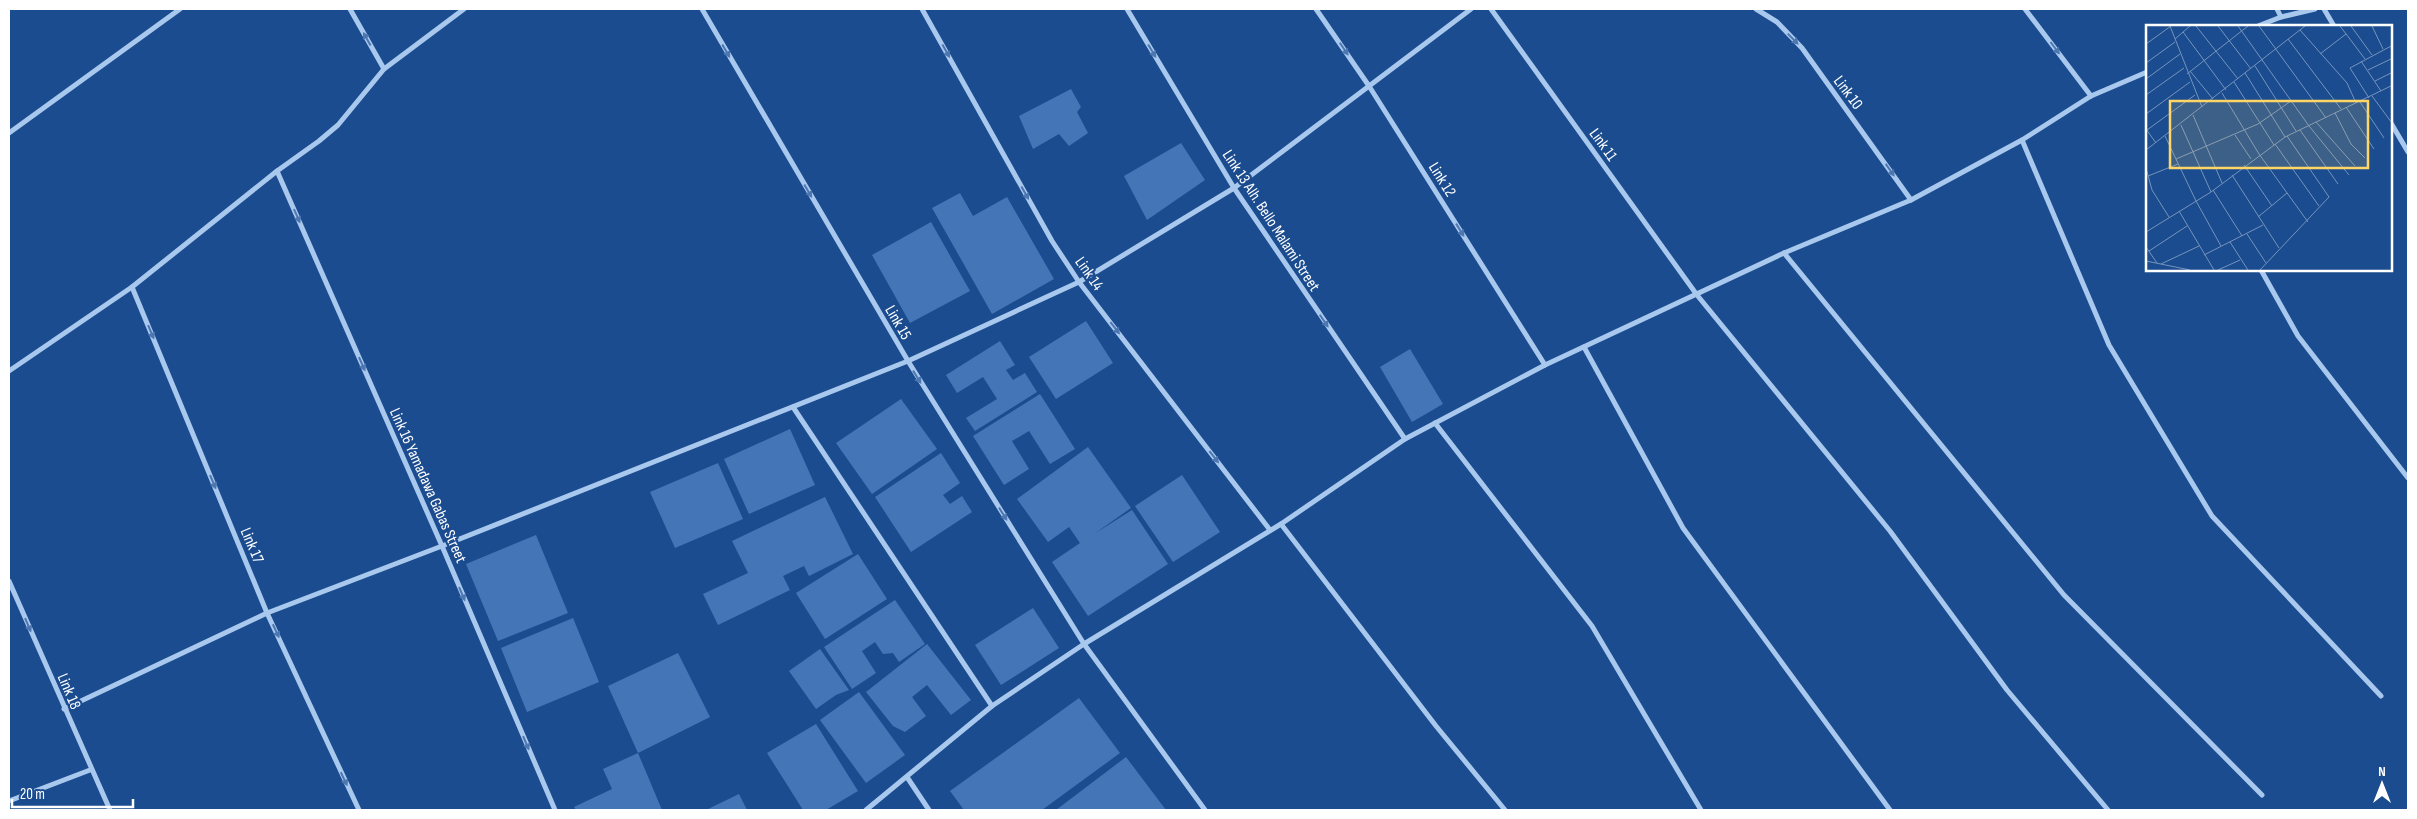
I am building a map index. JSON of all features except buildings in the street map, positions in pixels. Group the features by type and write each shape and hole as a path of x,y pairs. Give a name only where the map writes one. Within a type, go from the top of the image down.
{"street":[{"path":"9,133 180,9"},
{"path":"350,9 384,69"},
{"path":"9,371 132,286 338,125 384,69 464,9"},
{"name":"Link 15","path":"702,9 908,361 1084,644 1204,810"},
{"name":"Link 14","path":"922,9 1052,241 1079,282 1270,530"},
{"name":"Link 13 Alh. Bello Malami Street","path":"1128,9 1234,188 1404,439"},
{"name":"Link 12","path":"1316,9 1369,86 1545,365"},
{"path":"64,709 268,613 908,361 1079,282 1234,188 1471,9"},
{"name":"Link 11","path":"1491,9 1697,294 1890,531 2007,690 2108,810"},
{"name":"Link 10","path":"1756,9 1777,22 1802,48 1911,200"},
{"path":"2025,9 2091,96"},
{"path":"2277,9 2281,17"},
{"path":"2261,25 2281,17 2315,9"},
{"path":"2324,9 2333,25"},
{"path":"866,810 992,706 1084,644 1281,524 1404,439 1545,365 1784,253 1911,200 2022,140 2091,96 2146,72"},
{"path":"2392,125 2408,152"},
{"path":"2022,140 2109,345 2212,516 2381,696"},
{"name":"Link 16 Yamadawa Gabas Street","path":"277,171 442,546 555,810"},
{"path":"1784,253 2064,595 2262,795"},
{"path":"2262,271 2298,336 2408,478"},
{"name":"Link 17","path":"132,286 268,613 359,810"},
{"path":"1584,347 1683,528 1890,810"},
{"path":"793,407 992,706"},
{"path":"1436,423 1592,626 1702,810"},
{"path":"1281,524 1436,726 1505,810"},
{"name":"Link 18","path":"9,581 90,770 110,810"},
{"path":"9,801 90,770"},
{"path":"907,777 929,810"}]}
